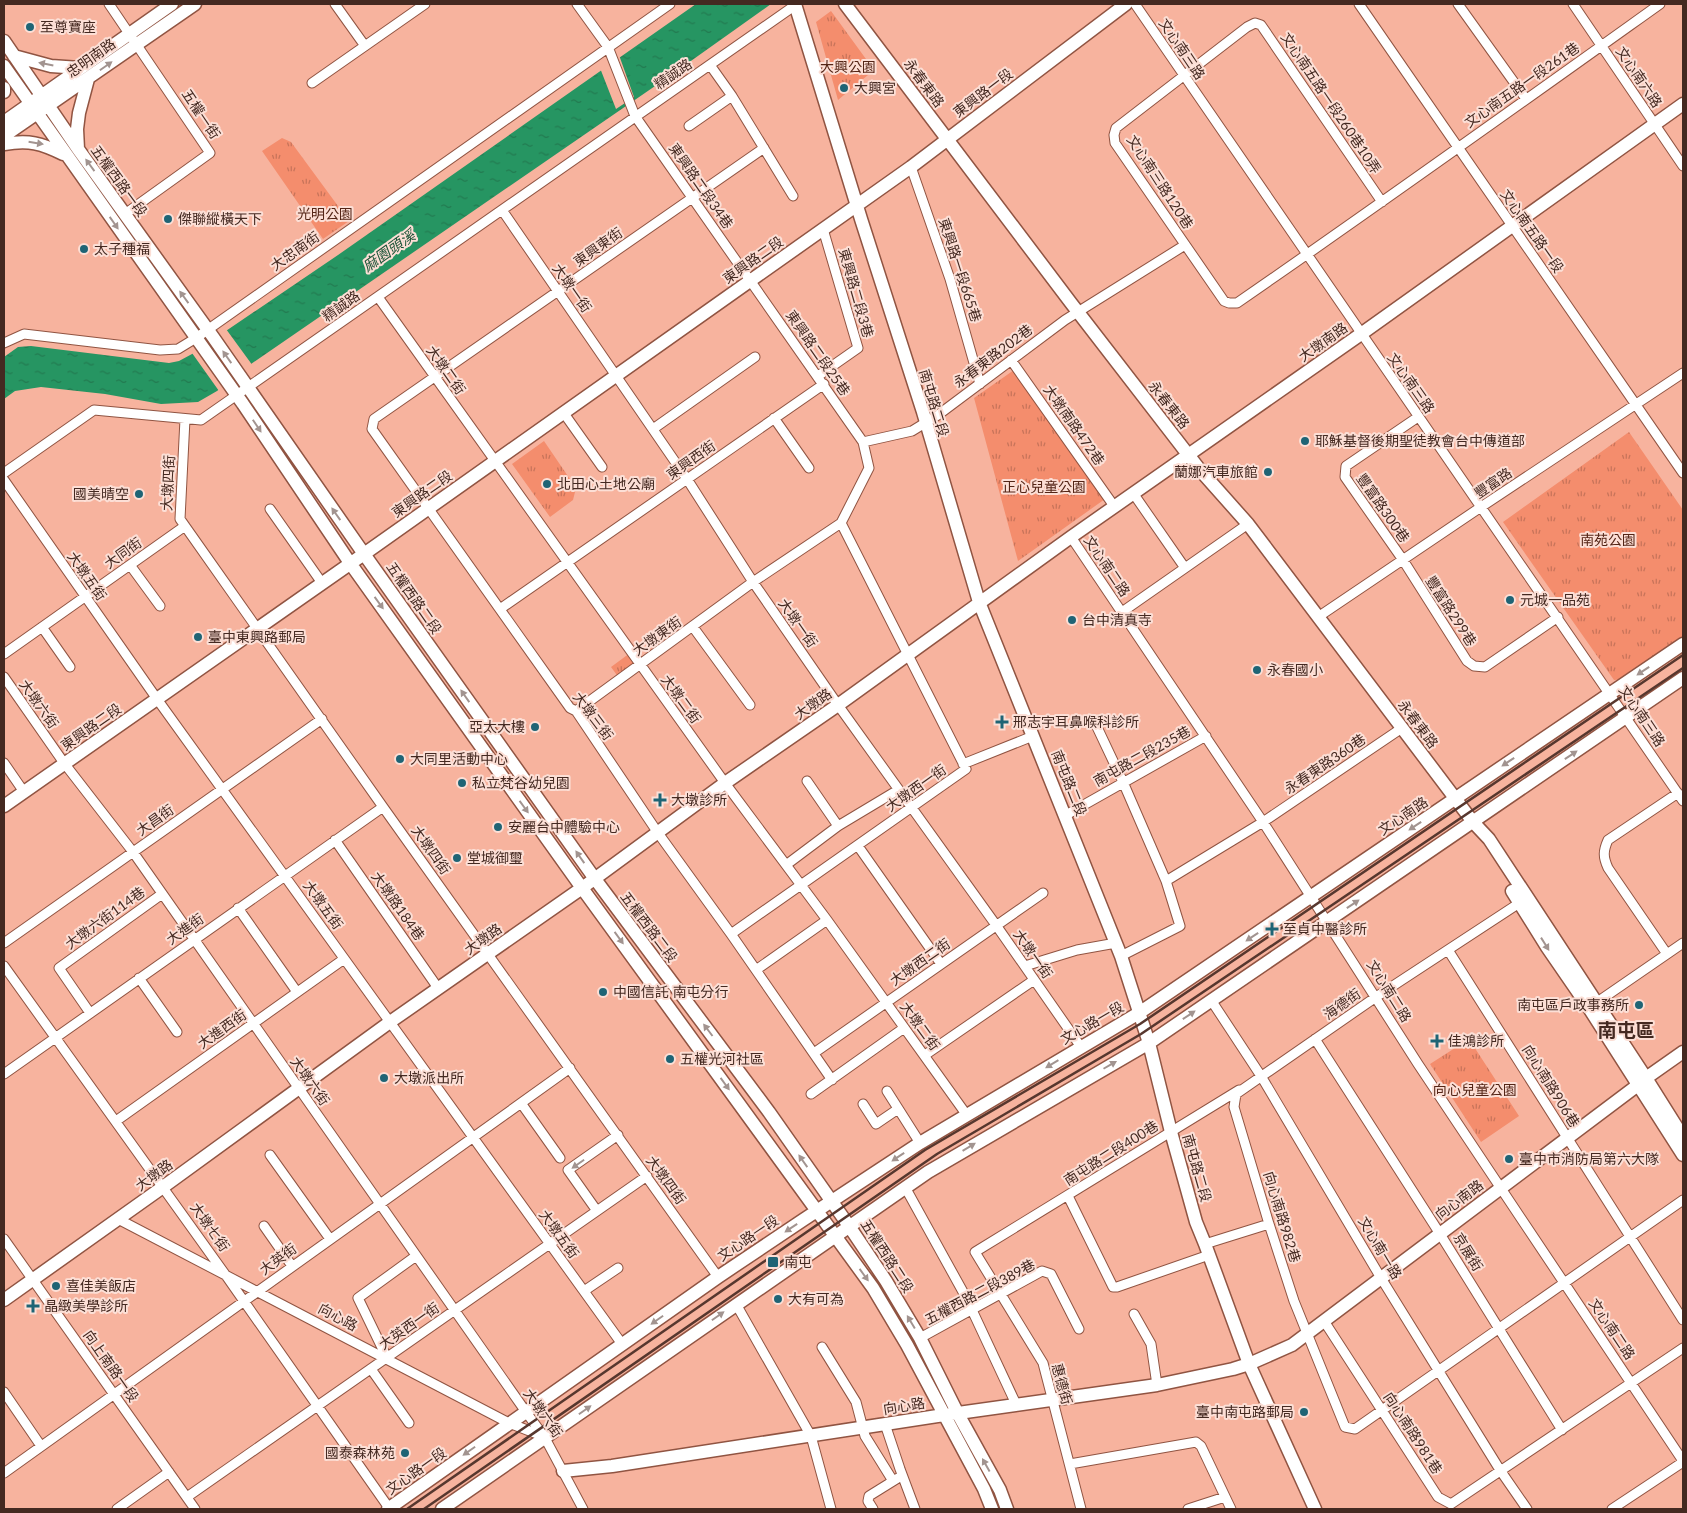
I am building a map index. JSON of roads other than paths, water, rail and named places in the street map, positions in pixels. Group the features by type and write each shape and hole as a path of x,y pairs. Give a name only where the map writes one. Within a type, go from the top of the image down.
{"main road":[{"name":"忠明南路","path":"4,136 80,68 172,4"},
{"name":"忠明南路","path":"4,122 88,79 195,4"},
{"name":"南屯路二段","path":"796,4 856,205 980,602 1121,956 1149,1042 1196,1222 1249,1364 1315,1509"},
{"name":"永春東路","path":"845,4 1200,470 1248,524 1473,822 1482,844 1524,900 1547,947 1593,1006 1642,1081 1683,1137"},
{"name":"東興路一段","path":"856,205 911,167 1126,4"},
{"name":"五權西路一段","path":"4,41 14,56 66,155 233,391"},
{"path":"14,56 51,66 80,68"},
{"name":"五權西路一段","path":"4,66 78,150 245,382"},
{"path":"78,150 77,129 79,113 88,79"},
{"name":"大墩南路","path":"980,602 1361,334 1683,104"},
{"path":"4,144 30,142 45,145 66,155"},
{"name":"東興路二段","path":"4,806 428,509 856,205"},
{"name":"五權西路二段","path":"245,382 364,554 595,878 763,1104 849,1226 886,1281 920,1338 958,1414 1000,1490 1007,1509"},
{"name":"五權西路二段","path":"233,391 350,564 582,888 873,1288 907,1345 984,1489 992,1509"},
{"name":"大墩路","path":"4,1300 390,1022 582,888 725,783 838,705 980,602"},
{"name":"文心南路","path":"1139,1013 1683,644"},
{"path":"442,1509 904,1187 1149,1042 1683,678"},
{"name":"文心路一段","path":"389,1509 622,1344 817,1210 966,1114 1139,1013"},
{"name":"向心南路","path":"1249,1364 1292,1345 1683,1052"},
{"name":"永春東路","path":"1642,1081 1683,1155"},
{"name":"向心路","path":"563,1471 612,1466 1052,1398 1158,1385 1233,1370 1249,1364"}],"street":[{"name":"五權一街","path":"109,4 210,154 125,214"},
{"path":"335,4 364,46"},
{"path":"312,83 425,4"},
{"name":"東興路二段34巷","path":"577,4 610,52 634,111 750,281"},
{"name":"大忠南街","path":"5,339 24,334 160,350 178,349 198,342 610,52 670,4"},
{"name":"精誠路","path":"4,473 94,410 201,420 245,382 378,297 502,210 634,111 710,65 796,4"},
{"name":"文心南三路","path":"1135,4 1681,797"},
{"name":"文心南五路一段","path":"1359,4 1683,473"},
{"path":"1458,4 1526,99"},
{"name":"文心南六路","path":"1573,4 1683,166"},
{"name":"文心南五路一段261巷","path":"1307,255 1660,4"},
{"name":"文心南三路120巷","path":"1255,23 1247,26 1116,128 1114,135 1115,143 1224,300 1229,303 1237,303 1307,255"},
{"name":"文心南五路一段260巷10弄","path":"1255,23 1261,26 1382,202"},
{"path":"710,65 732,96 793,196"},
{"path":"689,126 732,96"},
{"name":"東興東街","path":"374,420 764,148"},
{"name":"東興路一段665巷","path":"911,167 950,279 980,384"},
{"name":"大墩一街","path":"502,210 687,479 753,582 838,705 1081,1047"},
{"name":"東興路二段3巷","path":"821,380 858,348 823,229"},
{"name":"永春東路202巷","path":"863,442 912,431 980,384 1064,320 1185,245"},
{"name":"東興路二段25巷","path":"750,281 863,442"},
{"name":"大墩二街","path":"378,297 725,783 827,920 966,1114"},
{"path":"653,429 755,357"},
{"name":"大墩南路472巷","path":"1011,360 1114,506"},
{"name":"豐富路","path":"1318,617 1683,373"},
{"name":"東興西街","path":"500,610 774,418 821,380"},
{"path":"563,412 602,467"},
{"name":"豐富路300巷","path":"1403,560 1345,477 1346,466 1418,417"},
{"path":"774,418 809,468"},
{"name":"大墩四街","path":"185,420 180,518 383,807 718,1277"},
{"name":"大墩三街","path":"374,420 372,429 570,708 576,711 658,833 731,934 832,1080"},
{"path":"841,523 869,468 863,442"},
{"name":"大墩五街","path":"4,480 157,699 622,1344"},
{"path":"1133,493 1185,568"},
{"path":"270,509 322,583"},
{"name":"大墩東街","path":"576,711 753,582 841,523"},
{"name":"大墩西一街","path":"731,934 966,770 841,523"},
{"path":"1122,612 1248,524"},
{"name":"大同街","path":"4,654 186,526"},
{"name":"文心南二路","path":"1071,537 1263,822 1418,1064 1683,1461"},
{"name":"豐富路299巷","path":"1403,560 1467,661 1474,666 1485,667 1558,617"},
{"path":"130,565 160,606"},
{"path":"42,627 70,667"},
{"path":"693,627 750,706"},
{"name":"大墩六街","path":"4,677 64,763 133,852 545,1438 583,1509"},
{"name":"大昌街","path":"4,944 322,719"},
{"path":"1097,727 1166,880 1180,926 1121,956"},
{"name":"永春東路360巷","path":"1166,880 1263,822 1402,728"},
{"path":"963,764 1033,736"},
{"name":"南屯路二段235巷","path":"1066,815 1206,736"},
{"path":"4,763 24,792"},
{"path":"807,781 838,826"},
{"path":"786,865 838,826 898,790"},
{"path":"1667,954 1608,868 1604,858 1604,850 1608,840 1681,797"},
{"name":"大進街","path":"4,1074 383,807"},
{"name":"大墩路184巷","path":"335,840 438,988"},
{"path":"858,846 941,964"},
{"name":"大墩西二街","path":"814,1053 1043,893"},
{"name":"大墩六街114巷","path":"90,1013 60,968 162,894"},
{"name":"海德街","path":"1234,1108 1236,1094 1261,1076 1376,997 1524,900"},
{"path":"238,908 297,992"},
{"path":"756,970 827,920"},
{"path":"1025,966 1076,950 1116,943"},
{"path":"1593,1006 1683,943"},
{"name":"向心南路906巷","path":"1448,950 1683,1320"},
{"name":"大進西街","path":"116,1121 344,959"},
{"name":"大墩七街","path":"4,966 227,1277 389,1509"},
{"path":"139,978 177,1032"},
{"path":"925,1055 1034,980"},
{"name":"文心南一路","path":"1211,1000 1261,1076 1381,1278 1500,1470 1527,1509"},
{"path":"811,1094 904,1028"},
{"name":"京展街","path":"1315,1039 1440,1234 1562,1430"},
{"name":"大英街","path":"4,1473 570,1068"},
{"name":"南屯路二段400巷","path":"975,1252 1261,1076"},
{"path":"887,1091 920,1143"},
{"path":"522,1103 560,1158"},
{"path":"863,1104 876,1124 898,1109"},
{"name":"向心南路982巷","path":"1234,1108 1269,1224 1307,1334 1345,1427 1355,1429 1382,1410"},
{"path":"597,1211 568,1170 618,1136"},
{"path":"270,1155 330,1238"},
{"name":"大英西一街","path":"187,1497 647,1176"},
{"path":"904,1187 972,1310 1016,1404"},
{"path":"1068,1196 1113,1287 1269,1224"},
{"path":"1382,1410 1683,1200"},
{"name":"向心路","path":"118,1219 509,1423 545,1438"},
{"path":"264,1226 292,1266"},
{"name":"向上南路一段","path":"4,1239 195,1509"},
{"name":"惠德街","path":"975,1252 1043,1363 1082,1509"},
{"path":"386,1358 358,1298 416,1256"},
{"path":"584,1291 618,1268"},
{"name":"五權西路二段389巷","path":"920,1338 1042,1271 1051,1274 1079,1329"},
{"path":"736,1304 811,1436 831,1509"},
{"path":"1134,1314 1150,1344 1158,1385"},
{"name":"向心南路981巷","path":"1324,1321 1438,1497 1451,1504 1500,1470"},
{"path":"822,1347 856,1402 865,1436 893,1481"},
{"path":"1500,1470 1632,1384 1683,1348"},
{"path":"371,1369 409,1423"},
{"path":"4,1392 41,1446"},
{"path":"885,1424 915,1509"},
{"path":"1070,1464 1196,1442 1201,1446 1231,1509"},
{"path":"1612,1509 1683,1461"},
{"path":"116,1509 169,1472"},
{"path":"872,1509 868,1502 869,1496 903,1476"},
{"path":"1188,1509 1225,1497"}],"water":[{"name":"麻園頭溪","path":"696,4 771,4 674,73 251,364 217,391 198,402 161,404 105,394 41,387 15,391 4,399 4,357 18,347 31,346 169,363 179,361 192,354 338,255"}],"railway":[{"path":"407,1509 925,1150 1140,1024 1683,655"},
{"path":"424,1509 937,1154 1141,1034 1683,668"}],"place":[{"name":"至尊寶座","path":"30,27"},
{"name":"大興宮","path":"844,88"},
{"name":"傑聯縱橫天下","path":"168,219"},
{"name":"太子種福","path":"84,249"},
{"name":"耶穌基督後期聖徒教會台中傳道部","path":"1305,441"},
{"name":"蘭娜汽車旅館","path":"1268,472"},
{"name":"北田心土地公廟","path":"547,484"},
{"name":"國美晴空","path":"139,494"},
{"name":"元城一品苑","path":"1510,600"},
{"name":"台中清真寺","path":"1072,620"},
{"name":"臺中東興路郵局","path":"198,637"},
{"name":"永春國小","path":"1257,670"},
{"name":"邢志宇耳鼻喉科診所","path":"1002,722"},
{"name":"亞太大樓","path":"535,727"},
{"name":"大同里活動中心","path":"400,759"},
{"name":"私立梵谷幼兒園","path":"462,783"},
{"name":"大墩診所","path":"660,800"},
{"name":"安麗台中體驗中心","path":"498,827"},
{"name":"堂城御璽","path":"457,858"},
{"name":"至貞中醫診所","path":"1272,929"},
{"name":"中國信託 南屯分行","path":"603,992"},
{"name":"南屯區戶政事務所","path":"1639,1005"},
{"name":"佳鴻診所","path":"1437,1041"},
{"name":"五權光河社區","path":"670,1059"},
{"name":"大墩派出所","path":"384,1078"},
{"name":"臺中市消防局第六大隊","path":"1509,1159"},
{"name":"南屯","path":"773,1262"},
{"name":"喜佳美飯店","path":"56,1286"},
{"name":"大有可為","path":"778,1299"},
{"name":"晶緻美學診所","path":"33,1306"},
{"name":"臺中南屯路郵局","path":"1304,1412"},
{"name":"國泰森林苑","path":"405,1453"}],"district":[{"name":"南屯區","path":"1626,1030"}],"park label":[{"name":"大興公園","path":"848,67"},
{"name":"光明公園","path":"325,214"},
{"name":"正心兒童公園","path":"1044,487"},
{"name":"南苑公園","path":"1608,540"},
{"name":"向心兒童公園","path":"1475,1090"}]}
